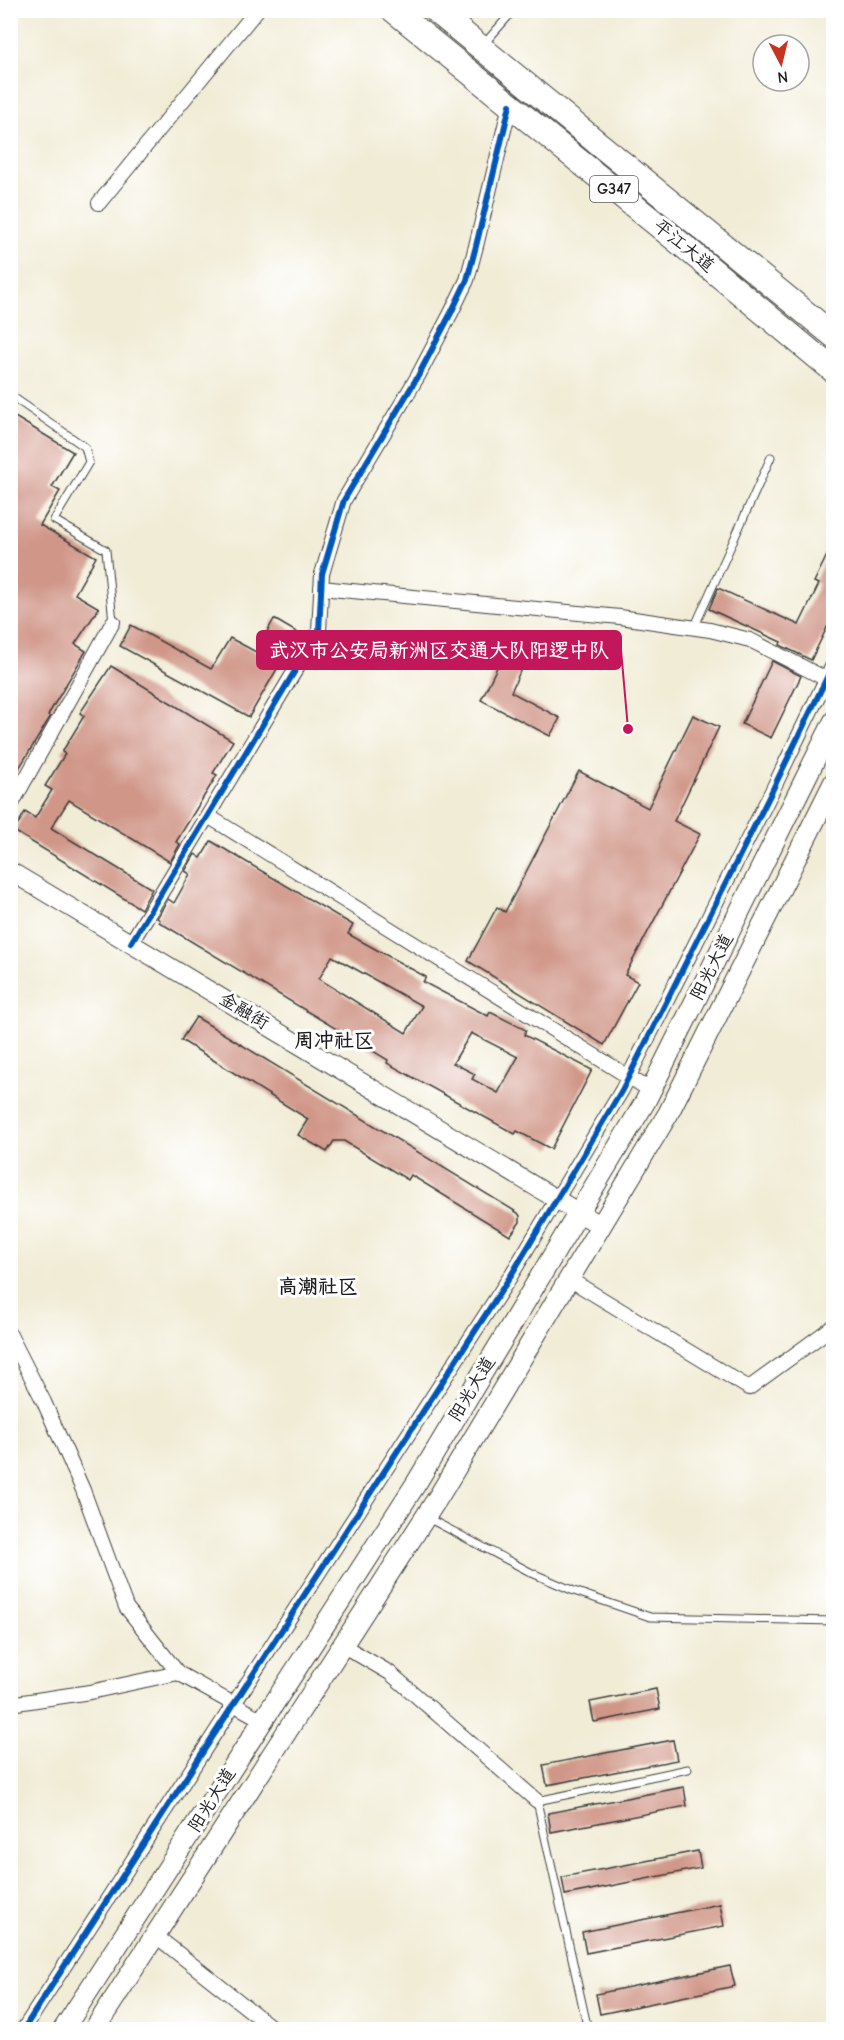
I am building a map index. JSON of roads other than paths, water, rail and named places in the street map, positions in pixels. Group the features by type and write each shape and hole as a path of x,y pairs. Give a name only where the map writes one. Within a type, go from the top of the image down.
{"highway":[{"name":"平江大道","path":"393,10 834,371"},
{"name":"平江大道","path":"435,10 834,336"}],"main road":[{"name":"阳光大道","path":"63,2030 417,1482 578,1213 650,1090 834,722"},
{"name":"阳光大道","path":"94,2030 425,1516 668,1114 834,782"}],"street":[{"path":"99,203 257,10"},
{"path":"131,943 319,631 322,574 344,500 418,376 467,280 510,105"},
{"path":"321,588 620,617 720,632 750,640 830,681"},
{"path":"10,807 113,622"},
{"path":"23,2030 510,1277 629,1077 830,681 834,663"},
{"path":"208,816 650,1090"},
{"name":"金融街","path":"10,871 601,1226"},
{"path":"569,1279 749,1388 834,1326"},
{"path":"10,1335 44,1402 82,1490 126,1607 178,1673 262,1720"},
{"path":"342,1645 390,1673 537,1801"},
{"path":"10,1704 90,1692 178,1673"},
{"path":"156,1936 275,2030"}],"lane":[{"path":"480,48 514,10"},
{"path":"10,395 85,447 88,462 54,520 106,550 113,622"},
{"path":"694,628 771,457"},
{"path":"425,1516 532,1573 574,1591 650,1617 834,1621"},
{"path":"588,2030 537,1801 688,1769"}],"place":[{"name":"武汉市公安局新洲区交通大队阳逻中队","path":"628,729"}],"district":[{"name":"周冲社区","path":"334,1040"},
{"name":"高潮社区","path":"318,1286"}]}
